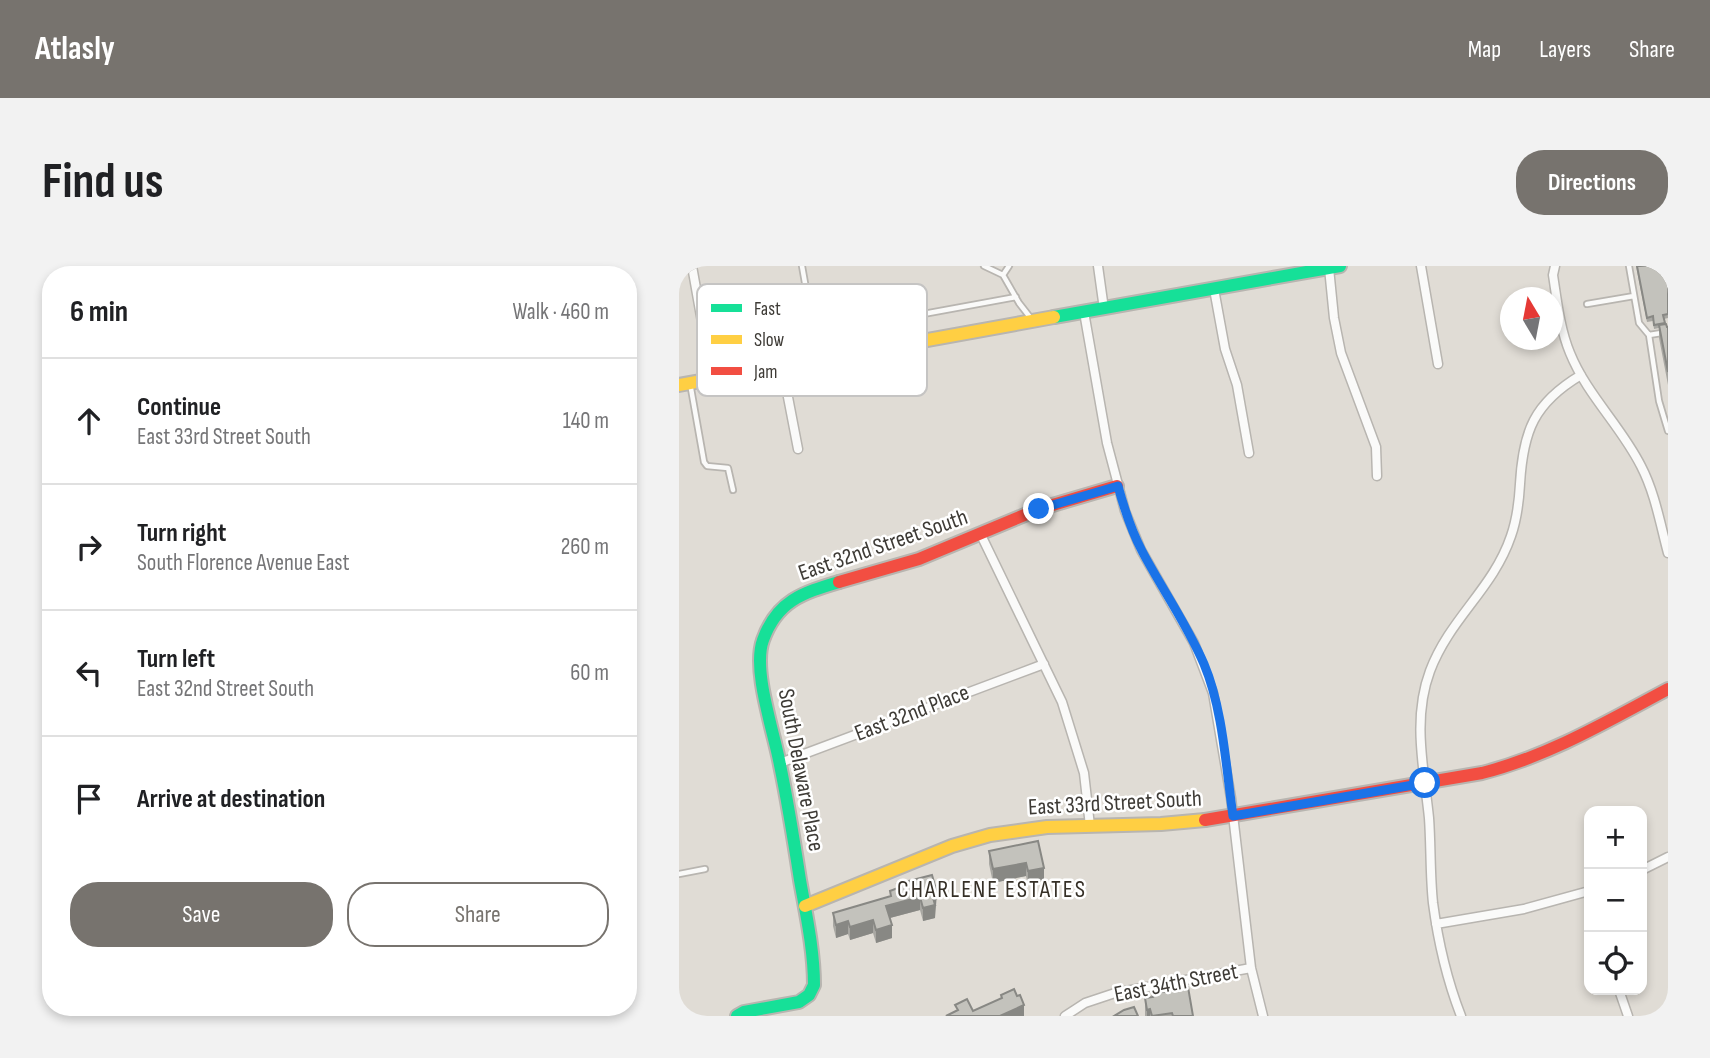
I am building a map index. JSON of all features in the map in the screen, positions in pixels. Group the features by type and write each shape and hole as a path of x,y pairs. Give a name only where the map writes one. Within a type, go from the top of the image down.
{"street":[{"path":"692,266 697,294"},
{"path":"1098,266 1104,309"},
{"path":"1421,266 1438,364"},
{"path":"1546,266 1554,270 1564,334 1570,353 1581,375 1641,466 1650,487 1668,553"},
{"path":"927,340 1334,267 1334,318 1341,353 1376,447 1377,476"},
{"path":"1215,289 1225,349 1237,385 1249,453"},
{"path":"1084,312 1125,510 1141,550 1182,619 1205,667 1218,716 1251,968 1263,1016"},
{"path":"1461,1016 1436,924 1420,724 1429,672 1445,638 1486,585 1505,554 1517,515 1524,443 1535,415 1548,399 1581,375"},
{"path":"788,396 798,449"},
{"name":"East 32nd Street South","path":"762,642 777,612 801,594 919,559 1039,509 1118,486"},
{"path":"981,535 1062,702 1084,773 1090,826"},
{"name":"South Delaware Place","path":"762,642 759,659 761,676 780,763 805,906"},
{"name":"East 32nd Place","path":"780,763 1044,664"},
{"name":"East 33rd Street South","path":"805,906 973,839 1017,830 1161,824 1233,816 1482,773 1540,755 1567,743 1668,689"},
{"path":"1644,869 1668,857"},
{"path":"1436,924 1524,909 1584,892"},
{"path":"742,1015 799,1002 809,995 814,985 814,970 805,906"},
{"name":"East 34th Street","path":"1065,1016 1085,1003 1115,993 1251,968"},
{"path":"1621,995 1628,1016"}],"lane":[{"path":"802,266 805,284"},
{"path":"984,266 1003,275 1033,321"},
{"path":"1003,275 1009,266"},
{"path":"1629,266 1639,323 1649,335 1659,401 1667,420 1668,432"},
{"path":"1587,304 1634,296"},
{"path":"927,313 1016,297"},
{"path":"1649,335 1668,332"},
{"path":"684,384 704,462 707,466 729,468 733,490"},
{"path":"679,874 705,869"}],"building":[{"path":"1637,266 1668,266 1668,314 1663,315 1665,323 1654,325 1653,316 1647,318"},
{"path":"1666,324 1668,327 1668,372 1659,325"},
{"path":"1038,841 1044,868 1028,871 1026,863 993,869 989,851"},
{"path":"932,875 937,893 932,894 935,905 923,908 920,897 886,906 892,925 876,930 873,920 850,927 848,921 836,925 833,913 891,896 890,891 898,888 897,884"},
{"path":"1188,987 1193,1016 1173,1016 1172,1013 1152,1016 1150,1009 1147,1010 1145,998 1153,997 1152,994"},
{"path":"1014,989 1024,1005 1000,1016 946,1016 958,1010 955,1005 967,999 973,1011 1002,998 1001,995"},
{"path":"1134,1007 1138,1016 1114,1016 1124,1010"}],"traffic: fast":[{"path":"1054,317 1340,266"},
{"path":"737,1016 744,1012 799,1002 809,995 814,985 809,932 786,794 762,684 760,653 769,627 783,607 813,590 839,582"}],"traffic: slow":[{"path":"927,340 1054,317"},
{"path":"679,385 697,382"},
{"path":"805,906 952,846 990,835 1047,827 1205,820"}],"traffic: jam":[{"path":"839,582 919,559 1039,509 1117,486"},
{"path":"1205,820 1482,773 1507,766 1554,747 1668,689"}],"district":[{"name":"CHARLENE ESTATES","path":"992,889"}],"route":[{"path":"1039,509 1118,486 1141,550 1182,619 1205,667 1218,716 1233,816 1425,783"}]}
